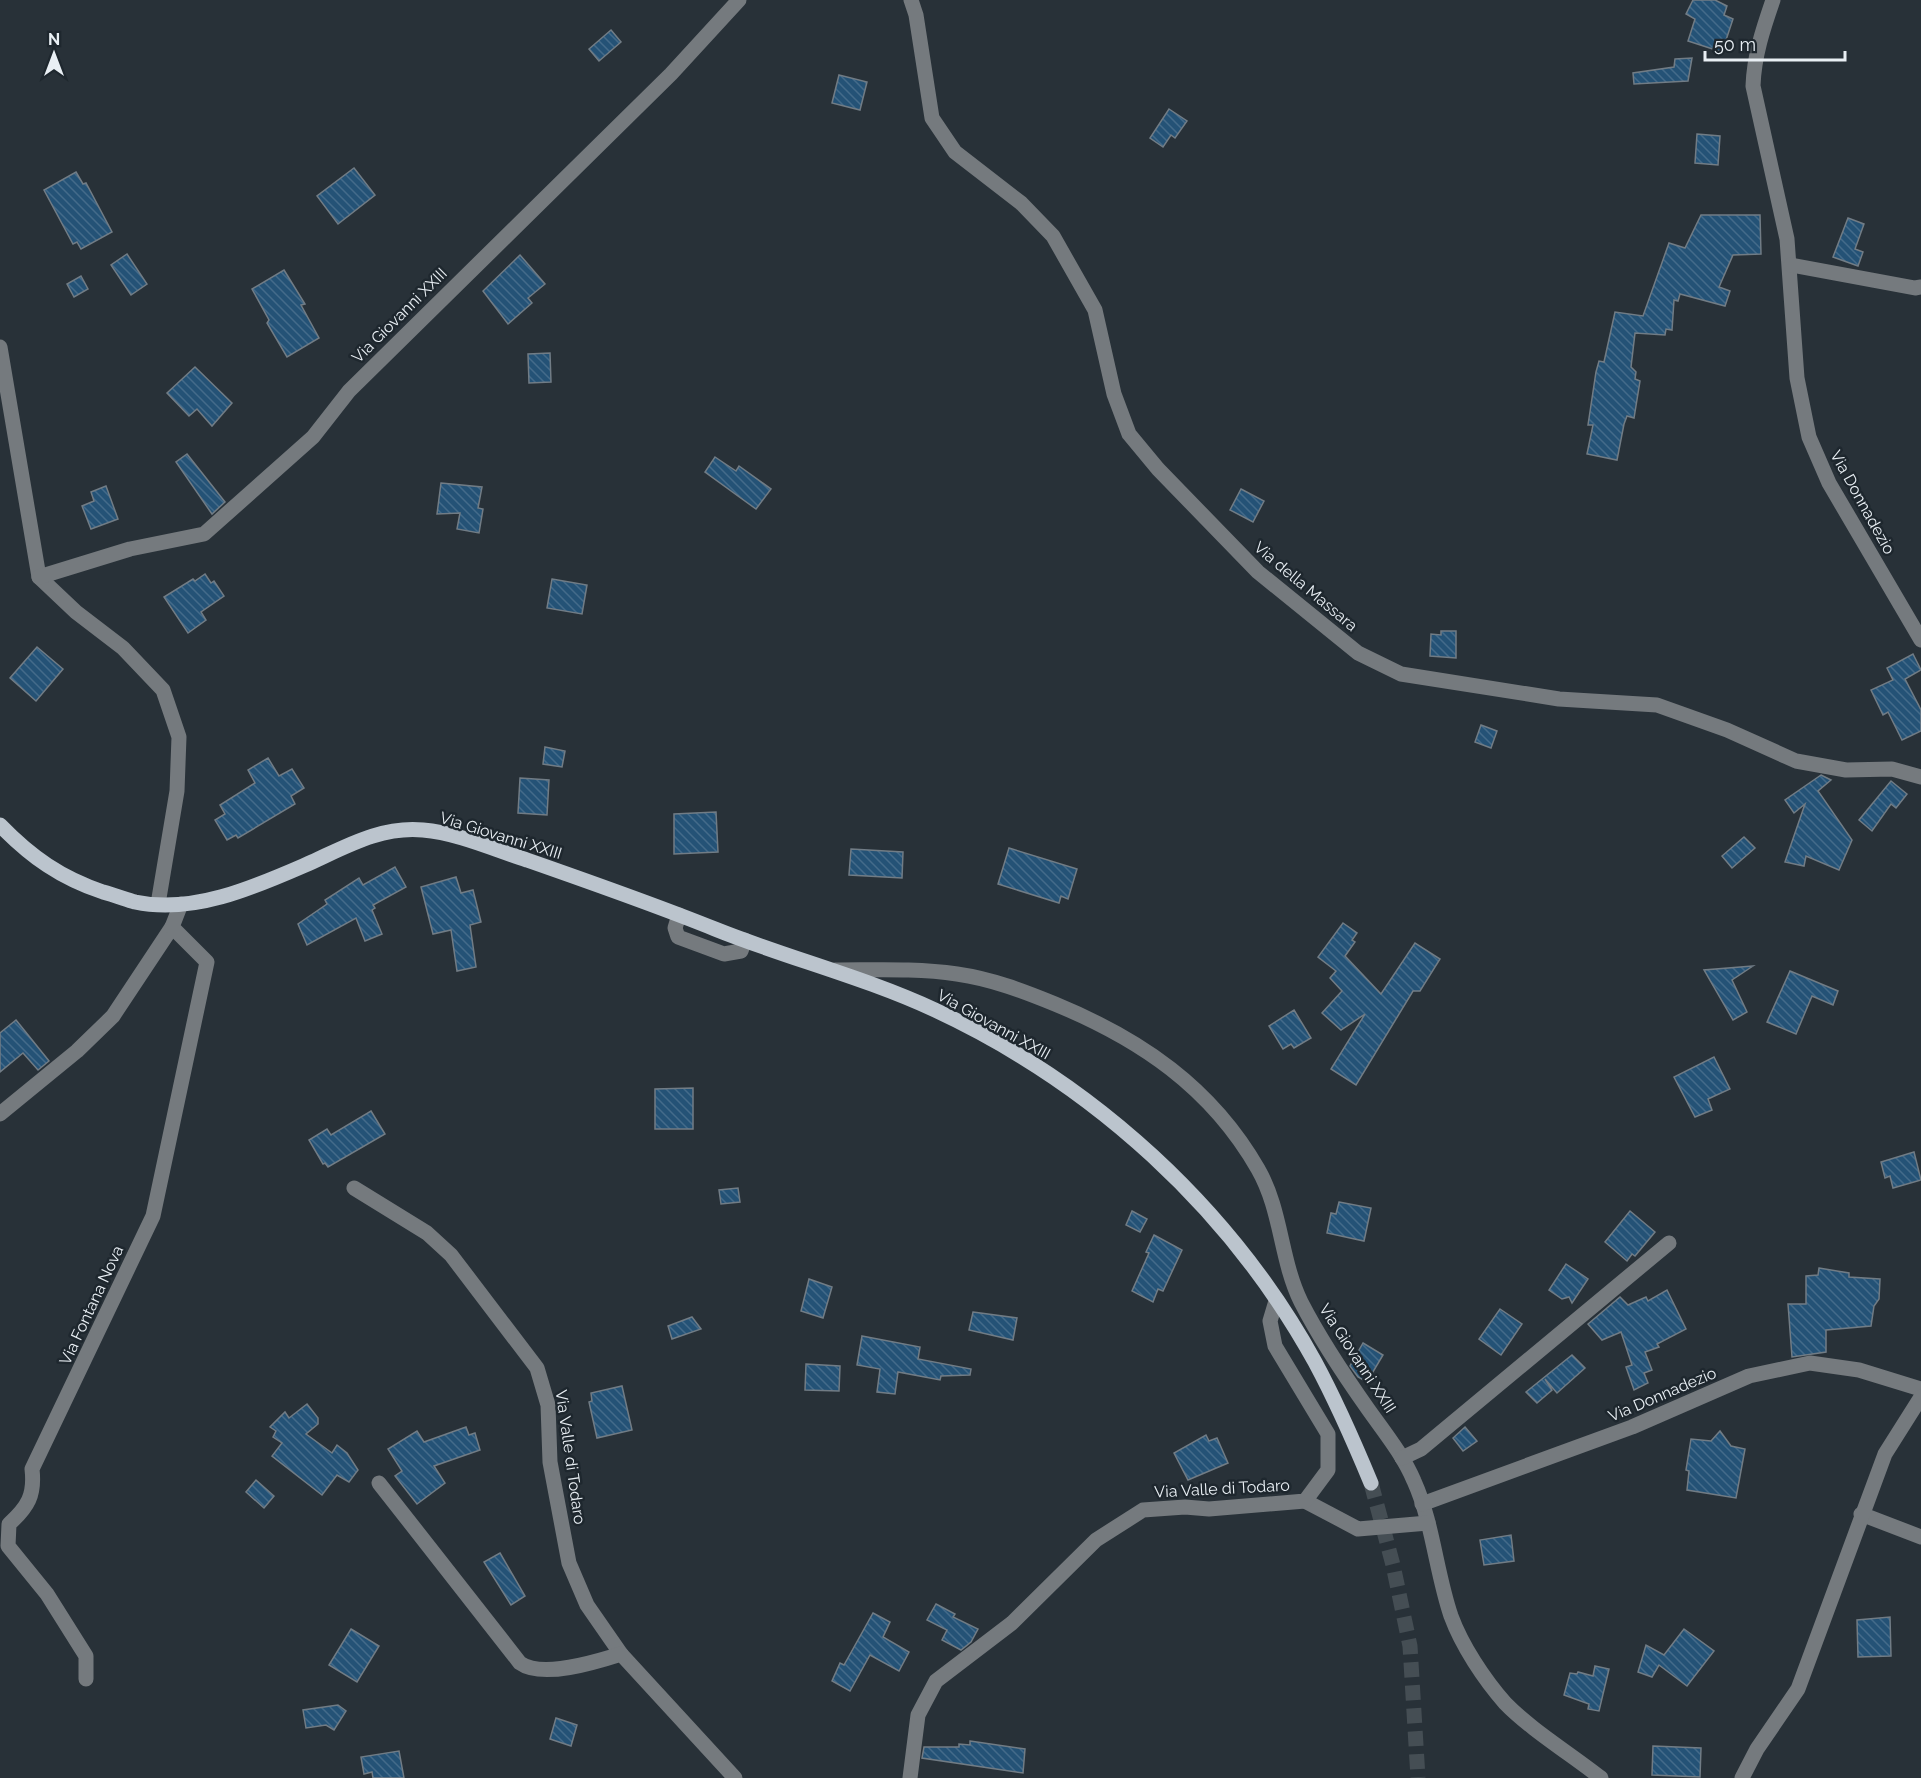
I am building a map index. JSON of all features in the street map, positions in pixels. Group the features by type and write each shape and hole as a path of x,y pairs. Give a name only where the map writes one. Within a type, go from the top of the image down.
{"main road":[{"name":"Via Giovanni XXIII","path":"0,825 45,866 78,883 137,902 158,904 181,904 222,897 289,872 366,837 398,830 421,829 487,846 932,1009 1008,1049 1131,1135 1172,1172 1220,1225 1276,1301 1313,1359 1345,1420 1371,1483"}],"street":[{"name":"Via Giovanni XXIII","path":"39,577 130,549 204,534 313,437 356,383 671,74 739,0"},
{"name":"Via della Massara","path":"911,0 916,15 932,117 955,152 1021,203 1053,236 1095,310 1114,394 1129,434 1158,469 1258,572 1358,653 1401,674 1559,699 1657,705 1727,730 1796,761 1846,770 1892,769 1921,777"},
{"name":"Via Donnadezio","path":"1773,0 1758,45 1753,86 1791,265 1797,378 1809,437 1829,483 1921,640"},
{"path":"1791,265 1915,288 1921,287"},
{"path":"0,347 39,577 76,612 123,648 164,690 179,737 177,791 158,904"},
{"path":"0,1114 77,1051 113,1016 172,927 181,904"},
{"name":"Via Fontana Nova","path":"86,1679 86,1656 47,1594 8,1546 9,1524 22,1513 34,1488 32,1469 153,1216 207,962 172,927"},
{"name":"Via Giovanni XXIII","path":"830,970 934,971 992,981 1026,991 1103,1023 1161,1059 1205,1100 1258,1169 1278,1215 1286,1260 1299,1299 1321,1338 1402,1458 1422,1504 1451,1614 1461,1640 1506,1703 1601,1778"},
{"name":"Via Valle di Todaro","path":"354,1188 427,1233 451,1255 537,1368 548,1405 550,1462 569,1563 587,1605 621,1654 735,1778"},
{"path":"1402,1458 1421,1449 1669,1243"},
{"name":"Via Valle di Todaro","path":"910,1778 918,1715 936,1681 1012,1623 1096,1540 1143,1510 1185,1507 1209,1509 1253,1507 1305,1501 1328,1470 1328,1434 1275,1346 1270,1321 1276,1301"},
{"name":"Via Donnadezio","path":"1422,1504 1632,1427 1749,1376 1810,1363 1859,1370 1921,1389"},
{"path":"1742,1778 1757,1749 1798,1689 1885,1454 1921,1397"},
{"path":"379,1483 520,1664 528,1669 539,1670 589,1664 621,1654"},
{"path":"1305,1501 1358,1529 1428,1523"},
{"path":"1861,1514 1921,1537"}],"building":[{"path":"1693,0 1715,0 1727,6 1724,15 1733,19 1722,52 1688,41 1695,19 1686,14"},
{"path":"611,30 621,42 599,61 589,49"},
{"path":"1692,58 1688,81 1634,84 1633,73 1674,67 1675,59"},
{"path":"839,75 867,82 860,110 832,103"},
{"path":"1169,109 1187,121 1175,138 1171,135 1163,147 1150,138"},
{"path":"1697,134 1720,136 1718,165 1695,163"},
{"path":"354,168 375,195 338,224 317,196"},
{"path":"76,172 83,184 86,183 112,232 81,249 77,242 73,244 44,190"},
{"path":"1701,215 1760,215 1761,254 1733,255 1719,287 1730,291 1725,306 1680,294 1678,301 1674,300 1672,330 1666,329 1665,335 1635,333 1631,367 1636,372 1635,379 1640,381 1634,418 1627,416 1617,460 1587,454 1593,425 1588,425 1596,372 1599,361 1604,362 1615,312 1643,316 1669,243 1685,248"},
{"path":"1848,218 1864,224 1855,249 1863,252 1858,266 1833,257"},
{"path":"127,254 147,284 131,295 111,265"},
{"path":"520,255 545,284 528,298 532,303 508,324 483,291"},
{"path":"284,270 305,304 301,305 319,338 287,357 267,323 269,320 252,289"},
{"path":"81,276 88,289 74,297 67,284"},
{"path":"550,353 551,382 529,383 528,354"},
{"path":"195,367 232,403 212,426 197,409 189,416 167,393"},
{"path":"187,454 225,502 212,514 176,462"},
{"path":"715,457 736,471 739,466 771,489 756,509 705,472"},
{"path":"441,483 482,487 478,508 483,509 479,533 457,529 460,513 437,514"},
{"path":"106,486 118,519 91,529 82,506 94,501 91,492"},
{"path":"1241,489 1264,501 1253,522 1230,510"},
{"path":"205,574 211,583 214,581 224,596 201,612 206,620 188,633 164,597"},
{"path":"552,579 587,585 582,614 547,608"},
{"path":"1441,631 1456,631 1456,658 1430,656 1431,634 1441,635"},
{"path":"37,647 63,669 36,701 10,678"},
{"path":"1913,654 1921,670 1905,679 1921,710 1921,731 1902,740 1888,712 1883,715 1871,690 1893,680 1887,668"},
{"path":"1481,725 1497,731 1491,748 1475,742"},
{"path":"545,747 565,751 562,767 543,764"},
{"path":"268,758 279,776 292,769 304,788 291,796 295,804 238,838 236,835 227,840 215,820 225,814 220,805 255,783 248,770"},
{"path":"1821,775 1831,780 1818,791 1852,840 1839,870 1806,856 1804,866 1785,862 1805,804 1794,813 1785,800"},
{"path":"520,778 549,780 547,815 518,813"},
{"path":"1891,781 1907,794 1896,808 1891,804 1872,831 1859,820"},
{"path":"716,812 718,852 674,854 674,814"},
{"path":"1744,837 1755,848 1732,868 1722,856"},
{"path":"1009,848 1077,869 1068,899 1061,896 1059,903 998,884"},
{"path":"851,849 903,852 902,878 849,875"},
{"path":"395,867 406,887 373,905 375,908 372,910 382,934 365,941 356,918 307,945 298,924 327,904 325,900 359,878 363,885"},
{"path":"456,877 461,893 473,890 481,922 470,925 476,967 457,971 451,930 433,934 421,887"},
{"path":"1343,923 1357,933 1352,940 1355,942 1345,956 1381,994 1415,943 1440,959 1420,991 1413,991 1356,1085 1331,1069 1365,1014 1341,1030 1322,1013 1342,991 1330,978 1336,971 1318,957"},
{"path":"1753,966 1732,980 1747,1012 1733,1020 1704,970"},
{"path":"1790,971 1838,991 1833,1005 1812,996 1796,1034 1767,1022"},
{"path":"1294,1010 1311,1038 1294,1048 1291,1044 1283,1049 1269,1026"},
{"path":"16,1020 49,1061 38,1070 23,1053 0,1072 0,1033"},
{"path":"1714,1057 1730,1089 1708,1099 1712,1110 1695,1117 1674,1077"},
{"path":"693,1088 693,1129 655,1129 655,1089"},
{"path":"371,1111 385,1134 328,1167 325,1163 323,1164 309,1140 327,1129 331,1135"},
{"path":"1914,1152 1921,1180 1893,1188 1890,1176 1885,1178 1881,1162"},
{"path":"738,1188 740,1202 721,1204 719,1190"},
{"path":"1339,1202 1371,1208 1364,1241 1327,1233 1331,1213 1336,1214"},
{"path":"1132,1211 1147,1219 1140,1232 1126,1225"},
{"path":"1630,1211 1655,1232 1635,1256 1632,1254 1627,1261 1605,1242"},
{"path":"1154,1235 1182,1250 1163,1291 1158,1289 1153,1302 1132,1291 1149,1253 1146,1252"},
{"path":"1566,1264 1588,1279 1572,1303 1569,1297 1562,1299 1549,1290"},
{"path":"1819,1268 1849,1273 1849,1277 1880,1279 1879,1299 1874,1306 1871,1326 1826,1330 1826,1352 1792,1357 1788,1304 1806,1304 1806,1276 1818,1275"},
{"path":"809,1279 832,1287 823,1318 801,1311"},
{"path":"1667,1290 1686,1329 1657,1344 1659,1347 1645,1352 1652,1370 1644,1373 1648,1383 1634,1390 1626,1367 1632,1365 1621,1332 1602,1340 1588,1324 1620,1297 1628,1305 1646,1297 1648,1301"},
{"path":"1500,1309 1522,1324 1501,1355 1479,1339"},
{"path":"973,1312 1017,1318 1013,1340 969,1330"},
{"path":"692,1317 701,1329 672,1339 668,1326"},
{"path":"862,1336 920,1347 918,1359 971,1369 970,1375 941,1376 940,1380 898,1372 895,1394 877,1392 880,1369 857,1365"},
{"path":"1363,1343 1383,1355 1367,1382 1358,1377 1350,1366"},
{"path":"1572,1355 1585,1368 1557,1393 1545,1379 1552,1390 1537,1403 1526,1392"},
{"path":"806,1364 840,1366 839,1391 805,1390"},
{"path":"622,1386 632,1430 597,1438 589,1402 592,1401 591,1393"},
{"path":"307,1404 318,1418 318,1424 306,1434 332,1453 337,1445 347,1453 358,1470 349,1482 337,1475 322,1495 272,1456 282,1443 273,1437 276,1431 270,1427 285,1412 289,1418"},
{"path":"466,1427 469,1435 475,1433 480,1450 434,1466 445,1483 417,1504 395,1476 402,1471 388,1449 417,1431 424,1442"},
{"path":"1465,1427 1477,1441 1463,1451 1453,1438"},
{"path":"1720,1431 1731,1446 1745,1449 1736,1498 1687,1490 1689,1471 1686,1470 1691,1439 1711,1441"},
{"path":"1206,1435 1209,1441 1217,1438 1228,1463 1188,1480 1174,1453"},
{"path":"256,1480 274,1496 264,1508 246,1492"},
{"path":"1511,1535 1514,1561 1484,1565 1480,1540"},
{"path":"500,1553 525,1596 511,1605 484,1562"},
{"path":"936,1604 955,1614 953,1617 978,1629 971,1642 961,1650 942,1640 947,1630 927,1620"},
{"path":"873,1613 890,1622 883,1637 909,1652 899,1671 870,1655 850,1691 832,1681 840,1663 844,1665"},
{"path":"1890,1617 1891,1656 1858,1657 1857,1620"},
{"path":"351,1629 379,1646 357,1682 329,1665"},
{"path":"1684,1629 1714,1651 1687,1686 1659,1665 1652,1677 1638,1672 1646,1645 1664,1655"},
{"path":"1595,1666 1609,1669 1599,1711 1588,1709 1589,1704 1564,1695 1570,1673 1577,1674 1578,1672 1593,1676"},
{"path":"338,1705 346,1711 334,1730 326,1725 306,1728 303,1710"},
{"path":"556,1718 577,1725 571,1746 550,1739"},
{"path":"970,1741 1025,1749 1023,1773 922,1758 924,1747 959,1747 959,1744 970,1745"},
{"path":"1653,1746 1701,1748 1700,1777 1652,1775"},
{"path":"399,1751 404,1778 373,1778 372,1772 364,1774 361,1757"}],"tunnel":[{"path":"1371,1483 1393,1565 1410,1646 1418,1778"}]}
